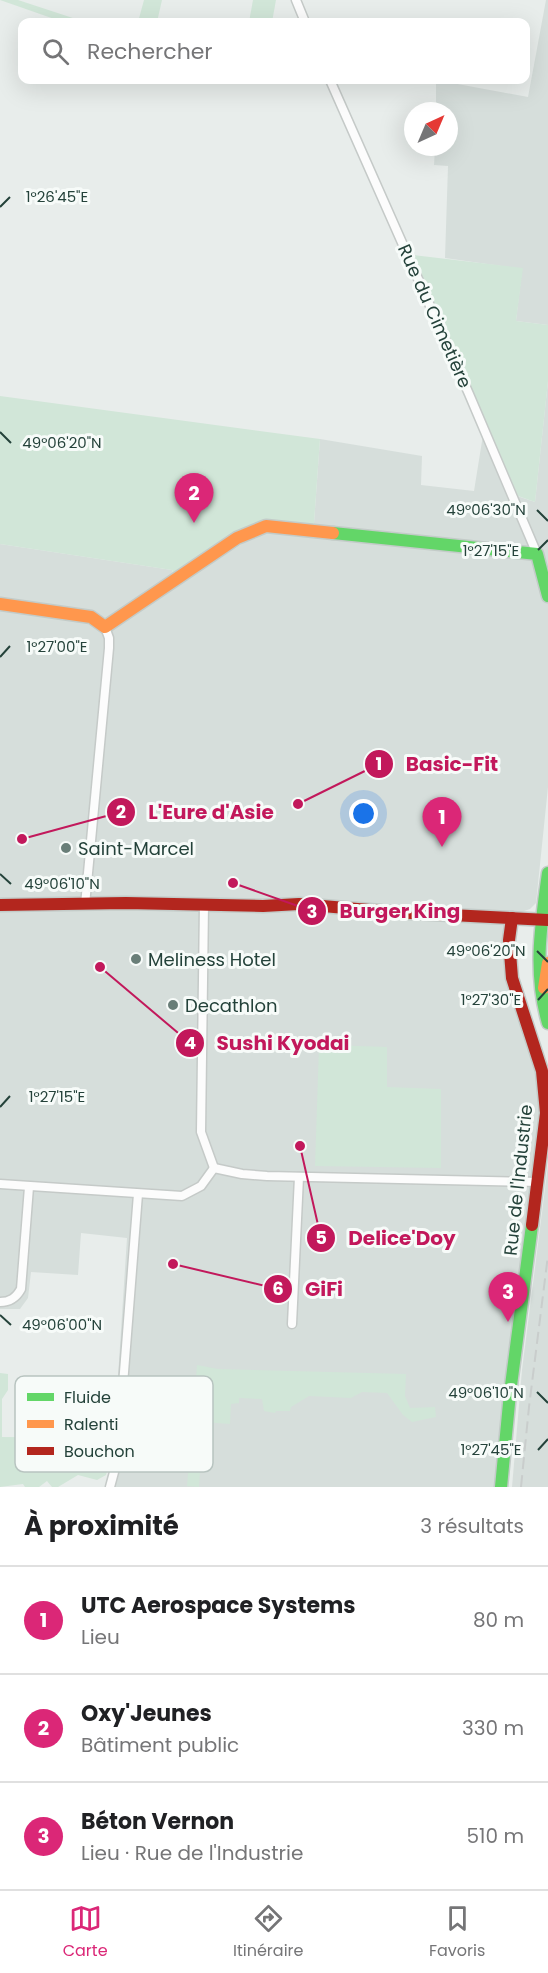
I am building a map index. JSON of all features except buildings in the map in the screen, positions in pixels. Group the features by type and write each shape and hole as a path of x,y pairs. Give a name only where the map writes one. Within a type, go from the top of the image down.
{"street":[{"path":"296,0 303,18"},
{"name":"Rue du Cimetière","path":"332,84 495,453 537,554"},
{"path":"105,627 237,538 266,526 537,554 548,596"},
{"path":"0,604 91,617 105,627 109,638 85,902"},
{"path":"548,873 545,920 537,968 542,1007 548,1023"},
{"path":"0,898 263,906 335,912 381,911 545,920"},
{"path":"0,904 85,902"},
{"path":"204,904 201,1132 214,1168"},
{"name":"Rue de l'Industrie","path":"501,1487 510,1393 546,1113 545,1091 536,1053 512,985 508,940 513,918"},
{"path":"542,1007 544,977 548,963"},
{"path":"214,1168 242,1174 299,1177 537,1182"},
{"path":"0,1184 182,1196 201,1186 214,1168"},
{"path":"292,1324 299,1177"},
{"path":"0,1302 8,1302 17,1296 21,1289 29,1187"},
{"path":"124,1376 138,1194"},
{"path":"110,1487 114,1472"}],"shaded area":[{"path":"546,0 548,0 548,325 516,321 522,269 445,258 448,166 434,165 434,156 458,156 458,102 436,102 436,84 458,84 528,97"},
{"path":"548,381 548,787 536,903 530,909 521,912 508,912 503,929 504,971 536,1061 540,1100 530,1198 506,1371 495,1487 115,1487 119,1472 213,1472 213,1376 118,1376 127,1238 81,1233 78,1275 31,1272 28,1298 20,1309 0,1309 0,544 172,570 178,585 245,542 267,533 308,536 314,523 320,439 422,456 421,485 474,491 483,435 517,496 535,502"},
{"path":"548,1165 548,1487 512,1487 522,1370"}],"green space":[{"path":"0,0 18,0 73,18 52,18"},
{"path":"144,0 162,0 158,18 139,18"},
{"path":"253,0 276,0 273,18 250,18"},
{"path":"413,255 523,268 516,321 548,325 548,381 535,502 518,496"},
{"path":"0,396 320,439 314,523 312,526 278,521 256,524 174,574 172,570 0,544"},
{"path":"319,1046 387,1047 387,1087 441,1089 441,1168 315,1166"},
{"path":"197,1365 218,1369 406,1374 405,1396 410,1408 435,1407 436,1417 412,1422 403,1415 387,1393 362,1392 351,1398 309,1396 291,1407 290,1411 276,1411 275,1413 264,1411 262,1399 239,1398 239,1403 231,1404 230,1424 213,1423 213,1376 196,1376"},
{"path":"0,1373 8,1374 8,1390 2,1399 2,1437 15,1437 15,1472 107,1472 97,1480 78,1475 58,1487 52,1487 47,1481 39,1487 25,1487 23,1484 0,1487"},
{"path":"188,1472 200,1472 199,1487 187,1486"}],"railway":[{"path":"521,1487 548,1255"}],"traffic: fast":[{"path":"333,533 537,554 548,596"},
{"path":"548,873 540,948 543,1004 548,1023"},
{"path":"501,1487 510,1393 532,1225"}],"traffic: slow":[{"path":"0,604 91,617 105,627 237,538 266,526 333,533"},
{"path":"544,988 548,963"}],"traffic: jam":[{"path":"0,905 126,903 263,906 299,904 381,911"},
{"path":"372,911 548,920"},
{"path":"512,918 509,940 512,978 542,1071 546,1113 532,1225"}],"place":[{"name":"Oxy'Jeunes","path":"194,523"},
{"name":"Basic-Fit","path":"298,804"},
{"name":"L'Eure d'Asie","path":"22,839"},
{"name":"UTC Aerospace Systems","path":"442,847"},
{"name":"Saint-Marcel","path":"66,848"},
{"name":"Burger King","path":"233,883"},
{"name":"Meliness Hotel","path":"136,959"},
{"name":"Sushi Kyodai","path":"100,967"},
{"name":"Decathlon","path":"173,1005"},
{"name":"Delice'Doy","path":"300,1146"},
{"name":"GiFi","path":"173,1264"},
{"name":"Béton Vernon","path":"508,1322"}]}
